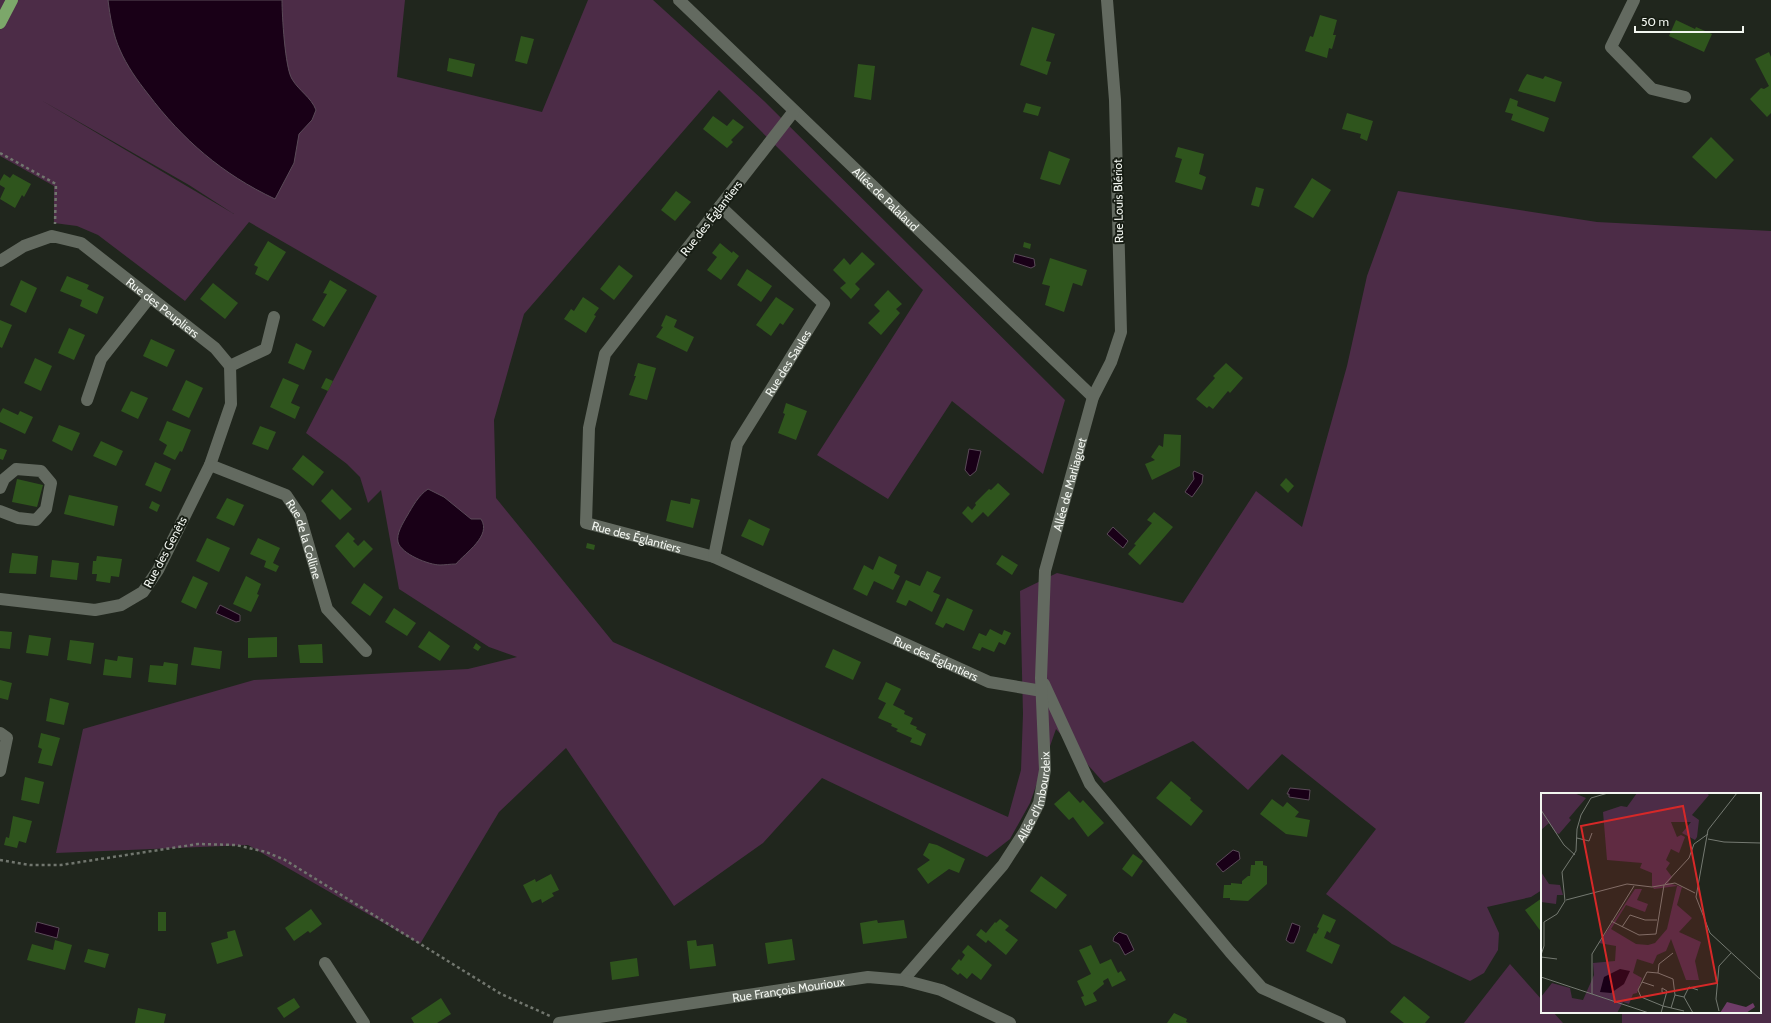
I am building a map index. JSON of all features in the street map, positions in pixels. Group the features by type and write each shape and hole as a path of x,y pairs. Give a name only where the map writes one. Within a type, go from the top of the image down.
{"main road":[{"path":"0,23 12,0"}],"street":[{"name":"Allée de Palalaud","path":"679,0 1093,397"},
{"name":"Rue Louis Blériot","path":"1093,397 1111,362 1121,332 1115,100 1107,0"},
{"path":"1634,0 1611,47 1652,89 1685,97"},
{"name":"Rue des Églantiers","path":"794,110 606,354 589,428 586,523 714,557 989,682 1042,691"},
{"name":"Rue des Saules","path":"714,557 737,444 824,304 720,206"},
{"name":"Rue des Peupliers","path":"0,261 24,246 52,236 81,243 215,348 230,366"},
{"path":"87,400 100,359 150,297"},
{"path":"210,465 231,404 230,366 266,349 274,317"},
{"name":"Allée de Marliaguet","path":"1045,571 1093,397"},
{"name":"Rue des Genêts","path":"0,599 94,610 121,605 143,592 158,570 210,465"},
{"name":"Rue de la Colline","path":"210,465 286,494 300,516 327,609 366,651"},
{"path":"0,488 4,479 16,468 41,470 51,483 46,509 36,520 18,518 0,511"},
{"name":"Allée d'Imbourdeix","path":"903,980 1003,865 1025,831 1039,803 1045,770 1041,678 1045,571"},
{"path":"1041,678 1090,784 1230,952 1262,988 1340,1023"},
{"path":"0,733 6,738 0,771"},
{"path":"325,963 364,1023"},
{"name":"Rue François Mourioux","path":"562,1022 868,977 903,980 940,990 1010,1023"}],"path":[{"path":"0,153 56,184 55,237"},
{"path":"0,860 30,865 62,864 198,844 236,845 266,852 285,860 501,994 562,1022"}],"shaded area":[{"path":"0,0 405,0 397,77 542,112 588,0 653,0 764,101 1065,400 1043,474 952,401 888,499 817,455 923,290 719,90 524,314 494,420 496,498 613,642 1008,817 1021,770 1023,714 1020,591 1057,573 1183,603 1256,491 1302,527 1347,366 1367,276 1398,191 1597,222 1771,231 1771,1023 1622,1023 1622,1013 1761,1013 1761,793 1541,793 1541,891 1531,897 1487,907 1499,933 1498,950 1484,973 1470,981 1392,944 1326,894 1376,829 1282,754 1248,790 1193,741 1104,783 1056,729 1030,803 1010,839 987,857 822,778 763,843 674,906 566,748 499,812 420,944 248,845 56,853 83,729 254,680 468,669 517,657 489,647 399,589 381,490 368,503 360,477 347,464 306,433 377,296 249,222 185,301 98,235 77,226 54,223 54,186 0,156","holes":["41,100 189,185 234,214"]},
{"path":"108,0 282,0 287,64 292,79 311,101 316,110 312,120 299,134 294,163 275,199 238,179 221,167 190,141 161,111 136,78 123,56 114,32"},
{"path":"1015,254 1034,259 1035,266 1031,268 1013,262"},
{"path":"969,449 981,451 976,471 970,476 965,470"},
{"path":"1194,471 1203,475 1202,483 1192,497 1185,492 1194,479"},
{"path":"428,489 444,497 471,519 481,519 483,532 480,538 456,564 435,565 423,561 404,551 398,542 399,532 404,522 416,501"},
{"path":"1113,527 1128,541 1123,548 1107,534"},
{"path":"220,605 240,615 240,621 236,622 216,613"},
{"path":"1290,788 1310,790 1309,800 1289,797 1289,794 1287,794"},
{"path":"1233,850 1239,852 1240,859 1223,872 1216,864"},
{"path":"37,922 59,928 57,938 35,932"},
{"path":"1292,923 1300,926 1294,943 1290,943 1286,940"},
{"path":"1119,932 1127,935 1134,950 1125,955 1119,944 1113,941 1114,937"},
{"path":"1510,964 1541,999 1541,1013 1554,1013 1563,1023 1464,1023"}],"building":[{"path":"1320,15 1337,20 1333,35 1336,35 1332,49 1329,48 1327,58 1305,51 1310,36 1313,37"},
{"path":"1676,20 1695,29 1696,27 1712,34 1704,52 1669,36"},
{"path":"1032,27 1055,34 1046,61 1051,62 1047,75 1020,65"},
{"path":"521,36 534,39 527,64 515,61"},
{"path":"1769,52 1771,57 1771,113 1767,117 1750,99 1761,88 1764,89 1769,86 1755,59"},
{"path":"449,58 475,64 472,77 447,71"},
{"path":"858,64 875,66 871,100 854,97"},
{"path":"1527,74 1543,79 1545,76 1562,82 1555,102 1518,91"},
{"path":"1510,98 1518,101 1517,106 1549,118 1544,132 1511,120 1513,114 1505,112"},
{"path":"1026,103 1041,107 1038,116 1023,112"},
{"path":"1347,113 1373,121 1367,141 1360,138 1361,134 1342,129"},
{"path":"713,116 727,126 733,119 744,127 731,140 733,142 727,148 703,129"},
{"path":"1711,137 1734,160 1716,179 1692,157"},
{"path":"1178,147 1204,154 1199,174 1206,177 1202,190 1175,182 1182,159 1175,157"},
{"path":"1049,151 1070,159 1060,185 1040,179"},
{"path":"4,174 10,178 13,174 31,184 24,197 22,195 15,208 0,199 5,188 0,185 0,181"},
{"path":"1312,178 1331,190 1313,218 1294,207"},
{"path":"1256,187 1264,189 1259,207 1251,205"},
{"path":"676,191 691,202 675,221 661,210"},
{"path":"268,241 286,252 268,281 255,274 258,267 254,265"},
{"path":"1024,242 1031,244 1030,249 1023,247"},
{"path":"720,243 732,253 733,251 739,256 721,280 707,270 717,257 712,253"},
{"path":"862,252 875,264 855,284 860,289 851,299 840,288 846,283 833,270 844,258 850,265"},
{"path":"1050,258 1087,270 1082,286 1073,283 1064,312 1045,305 1050,286 1042,284"},
{"path":"619,265 633,276 614,300 600,289"},
{"path":"747,269 772,286 761,302 737,285"},
{"path":"67,276 89,285 87,289 104,297 97,314 80,306 82,300 60,291"},
{"path":"21,280 37,288 26,313 10,305"},
{"path":"330,280 347,290 324,327 312,320 327,294 323,293"},
{"path":"213,283 238,303 225,319 200,299"},
{"path":"888,290 902,304 896,309 900,313 881,335 868,323 880,311 874,305"},
{"path":"583,297 599,308 594,315 596,316 586,333 564,319 571,309 574,311"},
{"path":"776,297 794,309 783,325 780,323 771,336 756,325"},
{"path":"666,315 677,320 674,327 694,337 687,352 656,337 663,327 661,326"},
{"path":"0,320 12,325 2,348 0,347"},
{"path":"69,328 85,335 74,360 58,353"},
{"path":"151,339 175,350 167,367 143,356"},
{"path":"296,343 312,351 304,370 288,363"},
{"path":"35,358 52,366 41,391 24,383"},
{"path":"638,363 656,368 647,400 629,395 636,376 634,376"},
{"path":"1226,363 1243,378 1230,393 1228,391 1213,409 1209,406 1207,408 1196,399 1215,378 1213,376"},
{"path":"283,378 299,385 291,403 300,407 295,419 270,407"},
{"path":"326,378 333,381 328,391 321,388"},
{"path":"186,380 203,388 189,418 172,410"},
{"path":"131,391 148,398 138,419 121,411"},
{"path":"786,403 807,411 796,440 778,433 785,414 783,413"},
{"path":"3,408 18,415 20,411 33,417 25,434 0,422 0,413"},
{"path":"167,421 191,430 182,452 180,451 175,460 163,454 167,445 159,440"},
{"path":"59,425 80,433 72,451 52,441"},
{"path":"260,426 276,432 268,450 252,444"},
{"path":"1164,434 1181,435 1180,466 1152,480 1145,464 1155,460 1151,457 1159,445 1163,447"},
{"path":"101,441 123,451 116,466 93,456"},
{"path":"0,448 7,450 3,460 0,459"},
{"path":"303,455 324,472 313,486 292,469"},
{"path":"155,462 171,469 161,492 145,485"},
{"path":"1286,478 1294,486 1288,493 1280,485"},
{"path":"17,479 43,485 37,507 12,502"},
{"path":"998,483 1010,494 988,517 983,512 972,523 962,513 968,506 972,510 976,505 975,503 989,489 991,490"},
{"path":"332,489 352,509 340,520 321,501"},
{"path":"69,495 118,506 114,526 64,514"},
{"path":"227,498 244,505 234,526 216,518"},
{"path":"691,498 700,500 693,528 666,521 671,500 690,504"},
{"path":"152,501 160,505 157,512 149,508"},
{"path":"1154,512 1173,527 1140,565 1128,554 1136,545 1134,544 1152,523 1147,520"},
{"path":"749,519 770,529 763,546 741,536"},
{"path":"348,532 355,539 353,541 358,546 364,540 373,549 354,568 335,546"},
{"path":"207,538 230,548 219,572 196,561"},
{"path":"258,538 280,548 273,563 279,566 276,572 264,567 266,561 250,554"},
{"path":"587,543 595,545 594,550 586,548"},
{"path":"12,553 38,556 36,574 9,573"},
{"path":"1002,555 1018,565 1012,575 996,564"},
{"path":"97,556 122,559 119,577 111,576 110,583 96,581 97,574 92,574 93,561 96,561"},
{"path":"879,556 897,565 894,573 900,576 893,590 874,581 867,596 853,589 864,565 873,570"},
{"path":"52,560 79,563 77,580 50,577"},
{"path":"927,571 941,577 933,592 940,595 932,612 909,600 906,606 896,602 906,580 920,586"},
{"path":"193,576 208,583 196,609 181,602"},
{"path":"246,576 261,584 257,594 259,595 251,612 233,604"},
{"path":"364,583 383,597 370,616 351,603"},
{"path":"947,598 973,610 964,631 946,623 943,628 935,624"},
{"path":"394,608 416,623 407,636 385,622"},
{"path":"990,629 1002,635 1004,630 1011,633 1005,645 999,642 994,652 982,647 980,651 972,648 979,633 986,636"},
{"path":"0,631 12,632 10,649 0,648"},
{"path":"429,631 450,646 440,661 418,647"},
{"path":"29,635 51,638 48,656 26,653"},
{"path":"277,637 277,657 248,658 248,638"},
{"path":"70,640 94,643 91,664 67,660"},
{"path":"476,643 481,647 478,651 473,648"},
{"path":"322,644 323,663 300,663 298,645"},
{"path":"194,647 222,651 220,669 191,665"},
{"path":"833,649 861,662 853,680 825,667"},
{"path":"118,656 133,658 131,678 103,675 105,659 117,661"},
{"path":"164,662 178,664 176,685 148,682 150,665 163,666"},
{"path":"0,680 12,683 8,700 0,698"},
{"path":"886,682 901,689 893,705 905,711 904,714 913,718 910,724 926,734 921,746 910,742 912,738 896,731 898,729 891,726 892,724 878,718 886,703 878,699"},
{"path":"50,698 69,703 64,725 46,721"},
{"path":"41,733 60,738 52,766 38,763 42,749 38,747"},
{"path":"25,777 44,782 39,804 21,800"},
{"path":"1171,781 1191,798 1190,800 1203,811 1191,826 1156,798"},
{"path":"1069,791 1080,803 1083,800 1104,823 1088,837 1073,817 1069,820 1054,804"},
{"path":"1272,799 1283,807 1287,802 1299,812 1295,817 1310,820 1307,837 1286,834 1260,814"},
{"path":"13,816 32,821 26,843 19,841 17,848 4,845 6,837 9,838"},
{"path":"929,843 937,845 965,859 959,873 949,869 928,884 917,869 930,860 923,855"},
{"path":"1133,854 1143,861 1132,877 1122,869"},
{"path":"1255,861 1263,861 1263,865 1267,866 1267,884 1248,901 1223,898 1224,885 1231,885 1231,883 1242,884 1242,881 1250,876 1251,865 1255,865"},
{"path":"551,874 559,890 552,893 554,896 542,903 541,899 532,903 523,885 535,879 536,882"},
{"path":"1041,876 1067,895 1056,909 1030,891"},
{"path":"1541,899 1541,932 1525,910"},
{"path":"311,909 322,924 310,933 308,931 294,941 285,928"},
{"path":"158,912 166,912 166,931 158,931"},
{"path":"1323,914 1336,920 1330,933 1327,931 1324,938 1340,945 1332,964 1306,951 1314,933 1316,934 1319,928 1317,927"},
{"path":"1000,919 1009,926 1005,930 1018,940 1006,955 988,940 986,943 976,935 981,929 986,933 995,922 996,923"},
{"path":"877,920 878,923 904,920 907,938 863,944 860,923"},
{"path":"235,930 243,956 217,964 211,943 228,938 227,932"},
{"path":"792,939 795,960 768,964 765,943"},
{"path":"55,940 72,945 65,970 27,960 32,944 53,950"},
{"path":"696,940 697,946 713,944 716,966 690,969 687,941"},
{"path":"968,945 992,965 981,980 972,973 967,979 960,973 958,975 951,969 959,959 961,961 965,955 962,952"},
{"path":"1091,945 1100,964 1111,959 1118,973 1121,971 1126,980 1112,987 1108,978 1103,981 1104,984 1093,993 1097,1001 1085,1006 1081,997 1084,996 1077,981 1091,974 1079,950"},
{"path":"88,949 109,954 105,968 84,962"},
{"path":"637,958 639,976 612,980 610,962"},
{"path":"1404,996 1430,1017 1425,1023 1404,1023 1390,1012"},
{"path":"294,998 300,1007 284,1018 277,1008"},
{"path":"441,998 451,1014 437,1023 414,1023 411,1018"},
{"path":"138,1008 166,1014 164,1023 135,1023"},
{"path":"1174,1013 1187,1019 1186,1022 1189,1023 1167,1023"}]}
